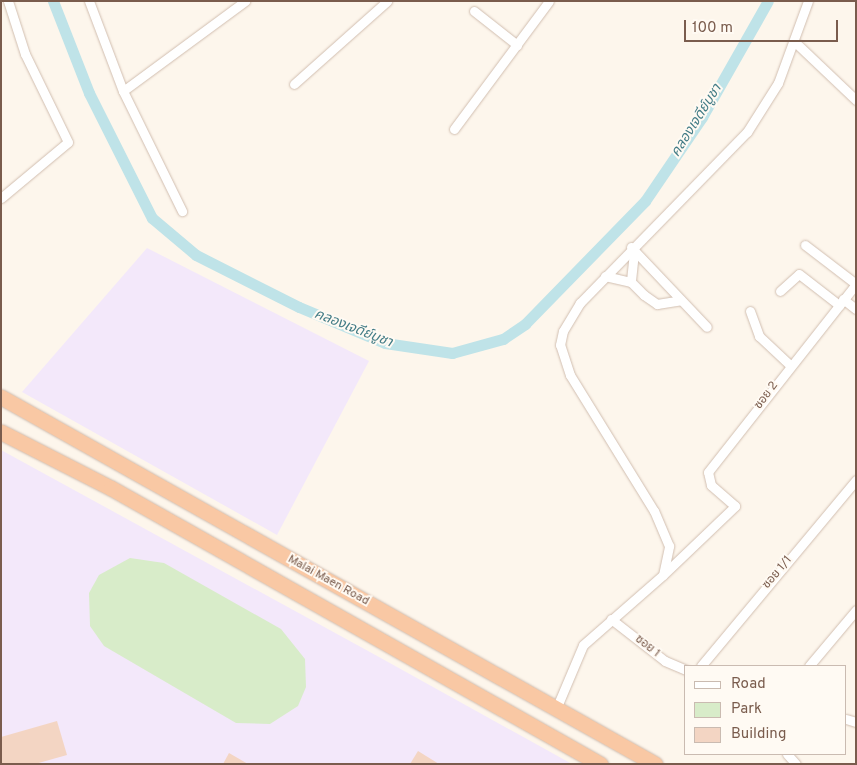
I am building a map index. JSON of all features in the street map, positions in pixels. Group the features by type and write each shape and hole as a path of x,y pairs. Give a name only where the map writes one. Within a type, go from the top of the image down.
{"highway":[{"name":"Malai Maen Road","path":"1,397 655,764"},
{"path":"1,432 111,488 600,764"}],"street":[{"path":"1,198 68,142 25,54 8,1"},
{"path":"89,1 123,91 182,211"},
{"path":"123,91 245,1"},
{"path":"294,84 388,1"},
{"path":"454,129 549,1"},
{"path":"556,709 583,645 663,575 669,546 654,512 562,359 560,345 570,316 605,276 633,250 747,132 778,83 795,42 808,1"},
{"path":"474,11 517,45"},
{"path":"795,42 856,100"},
{"path":"805,245 856,284"},
{"path":"631,282 633,250"},
{"path":"633,250 707,327"},
{"path":"780,291 791,277 799,274 841,302 856,309"},
{"path":"605,276 631,282 657,304 682,300"},
{"name":"ซอย 2","path":"663,575 735,506 711,484 708,472 790,365 856,284"},
{"path":"750,311 759,336 790,365"},
{"name":"ซอย 1/1","path":"702,665 856,480"},
{"path":"810,665 856,610"},
{"name":"ซอย 1","path":"611,619 665,661 684,669"}],"shaded area":[{"path":"147,248 369,361 277,535 22,392"},
{"path":"1,450 379,657 572,764 1,764"}],"green space":[{"path":"130,558 164,563 281,629 305,659 306,687 298,706 270,724 236,723 104,646 90,626 89,593 99,575"}],"building":[{"path":"57,721 67,755 35,764 1,764 1,737"},
{"path":"418,751 439,764 410,764"},
{"path":"229,753 248,764 223,764"}],"waterway":[{"name":"คลองเจดีย์บูชา","path":"53,1 89,93 152,218 196,255 299,307 385,343 452,353 503,339 525,324 645,201 702,117 768,1"}]}
